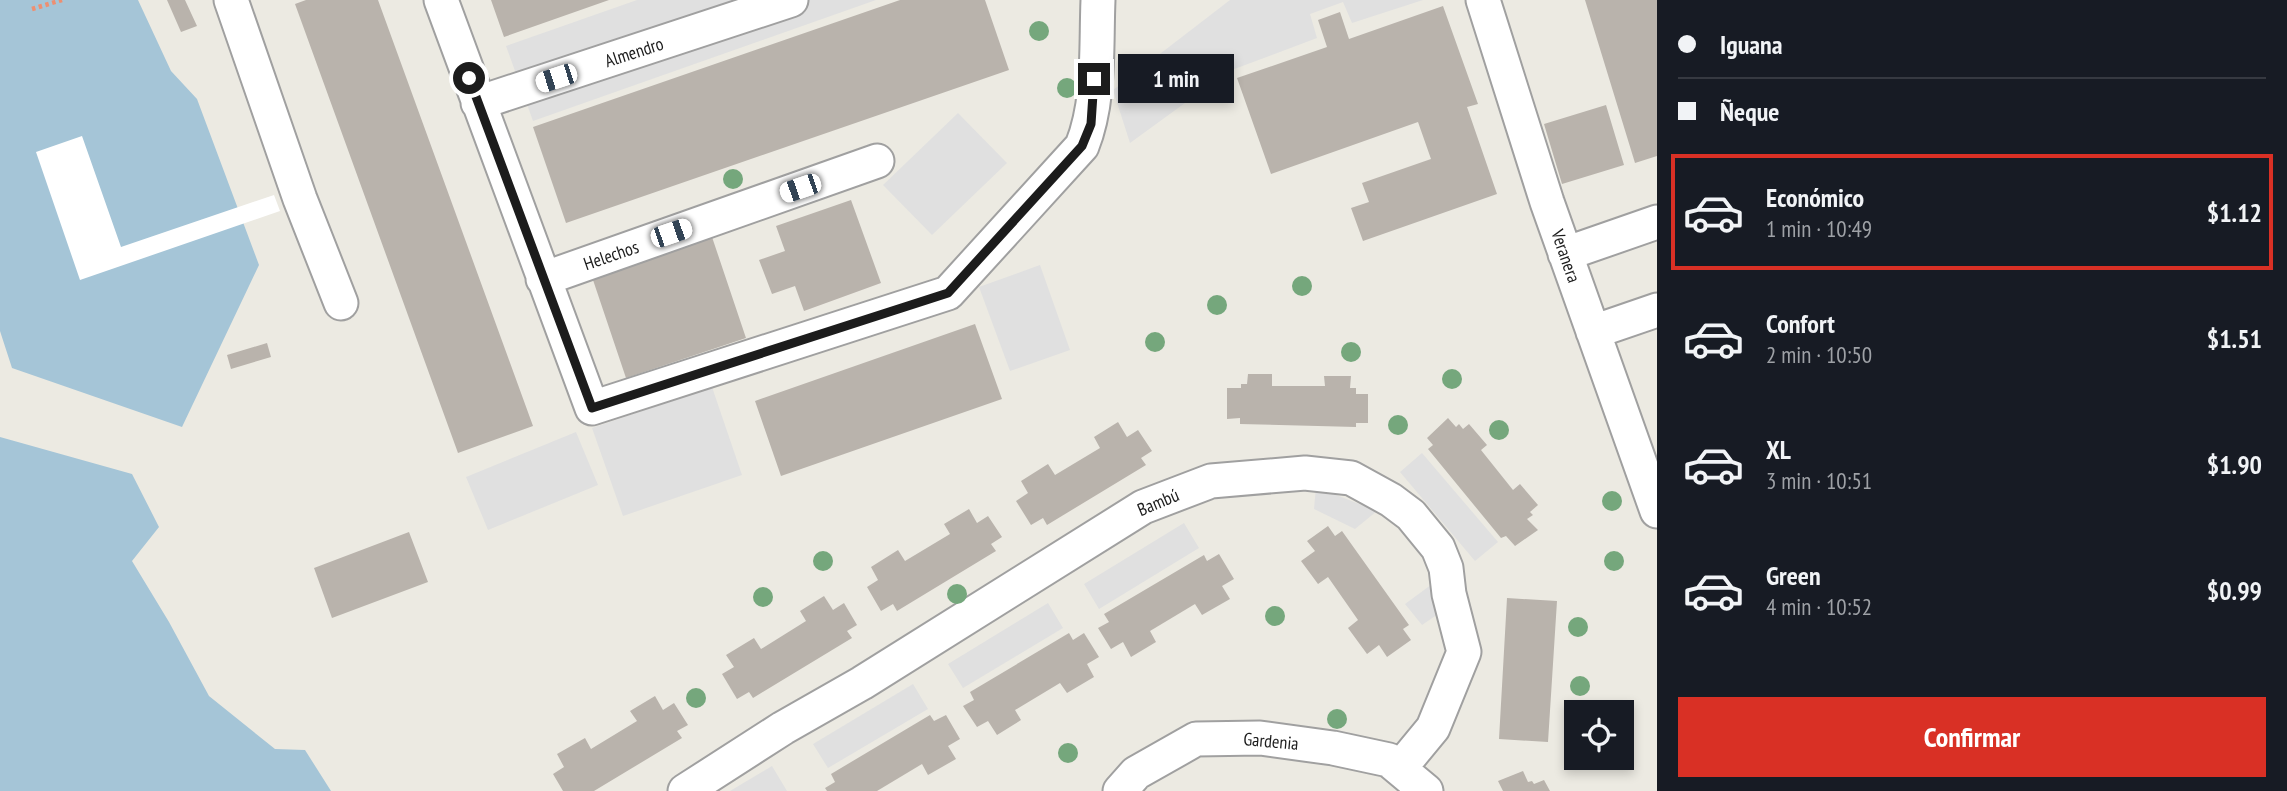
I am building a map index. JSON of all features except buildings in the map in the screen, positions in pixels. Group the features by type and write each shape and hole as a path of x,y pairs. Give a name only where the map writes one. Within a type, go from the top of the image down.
{"lane":[{"path":"231,0 300,199 341,303"},
{"path":"441,0 592,408 948,293 1082,146 1092,115 1098,0"},
{"name":"Almendro","path":"478,103 791,0"},
{"name":"Veranera","path":"1483,0 1565,254 1657,510"},
{"name":"Helechos","path":"543,279 877,161"},
{"path":"1565,254 1657,222"},
{"path":"1593,332 1657,310"},
{"name":"Bambú","path":"685,791 1143,507 1211,481 1305,473 1351,478 1391,500 1411,515 1438,548 1446,568 1449,594 1464,652 1433,728 1400,768"},
{"name":"Gardenia","path":"1120,791 1136,773 1196,739 1260,738 1333,748 1389,760 1426,791"}],"path":[{"path":"32,9 62,0"}],"shaded area":[{"path":"637,0 876,0 533,121 506,46"},
{"path":"1230,0 1423,0 1352,23 1343,2 1310,14 1317,38 1229,71 1130,143 1113,90"},
{"path":"958,113 1007,163 932,235 883,185"},
{"path":"1040,265 1070,350 1010,371 979,287"},
{"path":"712,387 742,475 623,516 592,428"},
{"path":"576,432 598,485 488,530 466,477"},
{"path":"1422,453 1498,542 1475,561 1400,472"},
{"path":"1316,487 1377,511 1355,529 1314,509"},
{"path":"1184,523 1199,548 1099,609 1084,584"},
{"path":"1439,579 1444,610 1422,625 1405,604"},
{"path":"1048,603 1063,628 963,688 948,664"},
{"path":"913,684 928,709 828,768 813,744"},
{"path":"772,766 787,791 730,791"}],"water":[{"path":"0,0 138,0 171,71 197,99 259,265 182,427 12,368 0,331"},
{"path":"0,437 132,474 159,527 132,561 209,696 275,749 305,750 331,791 0,791"}],"pier":[{"path":"82,136 121,247 274,195 280,211 80,280 36,152"}],"route":[{"path":"469,78 592,408 948,293 1082,146 1091,124 1094,79"}]}
